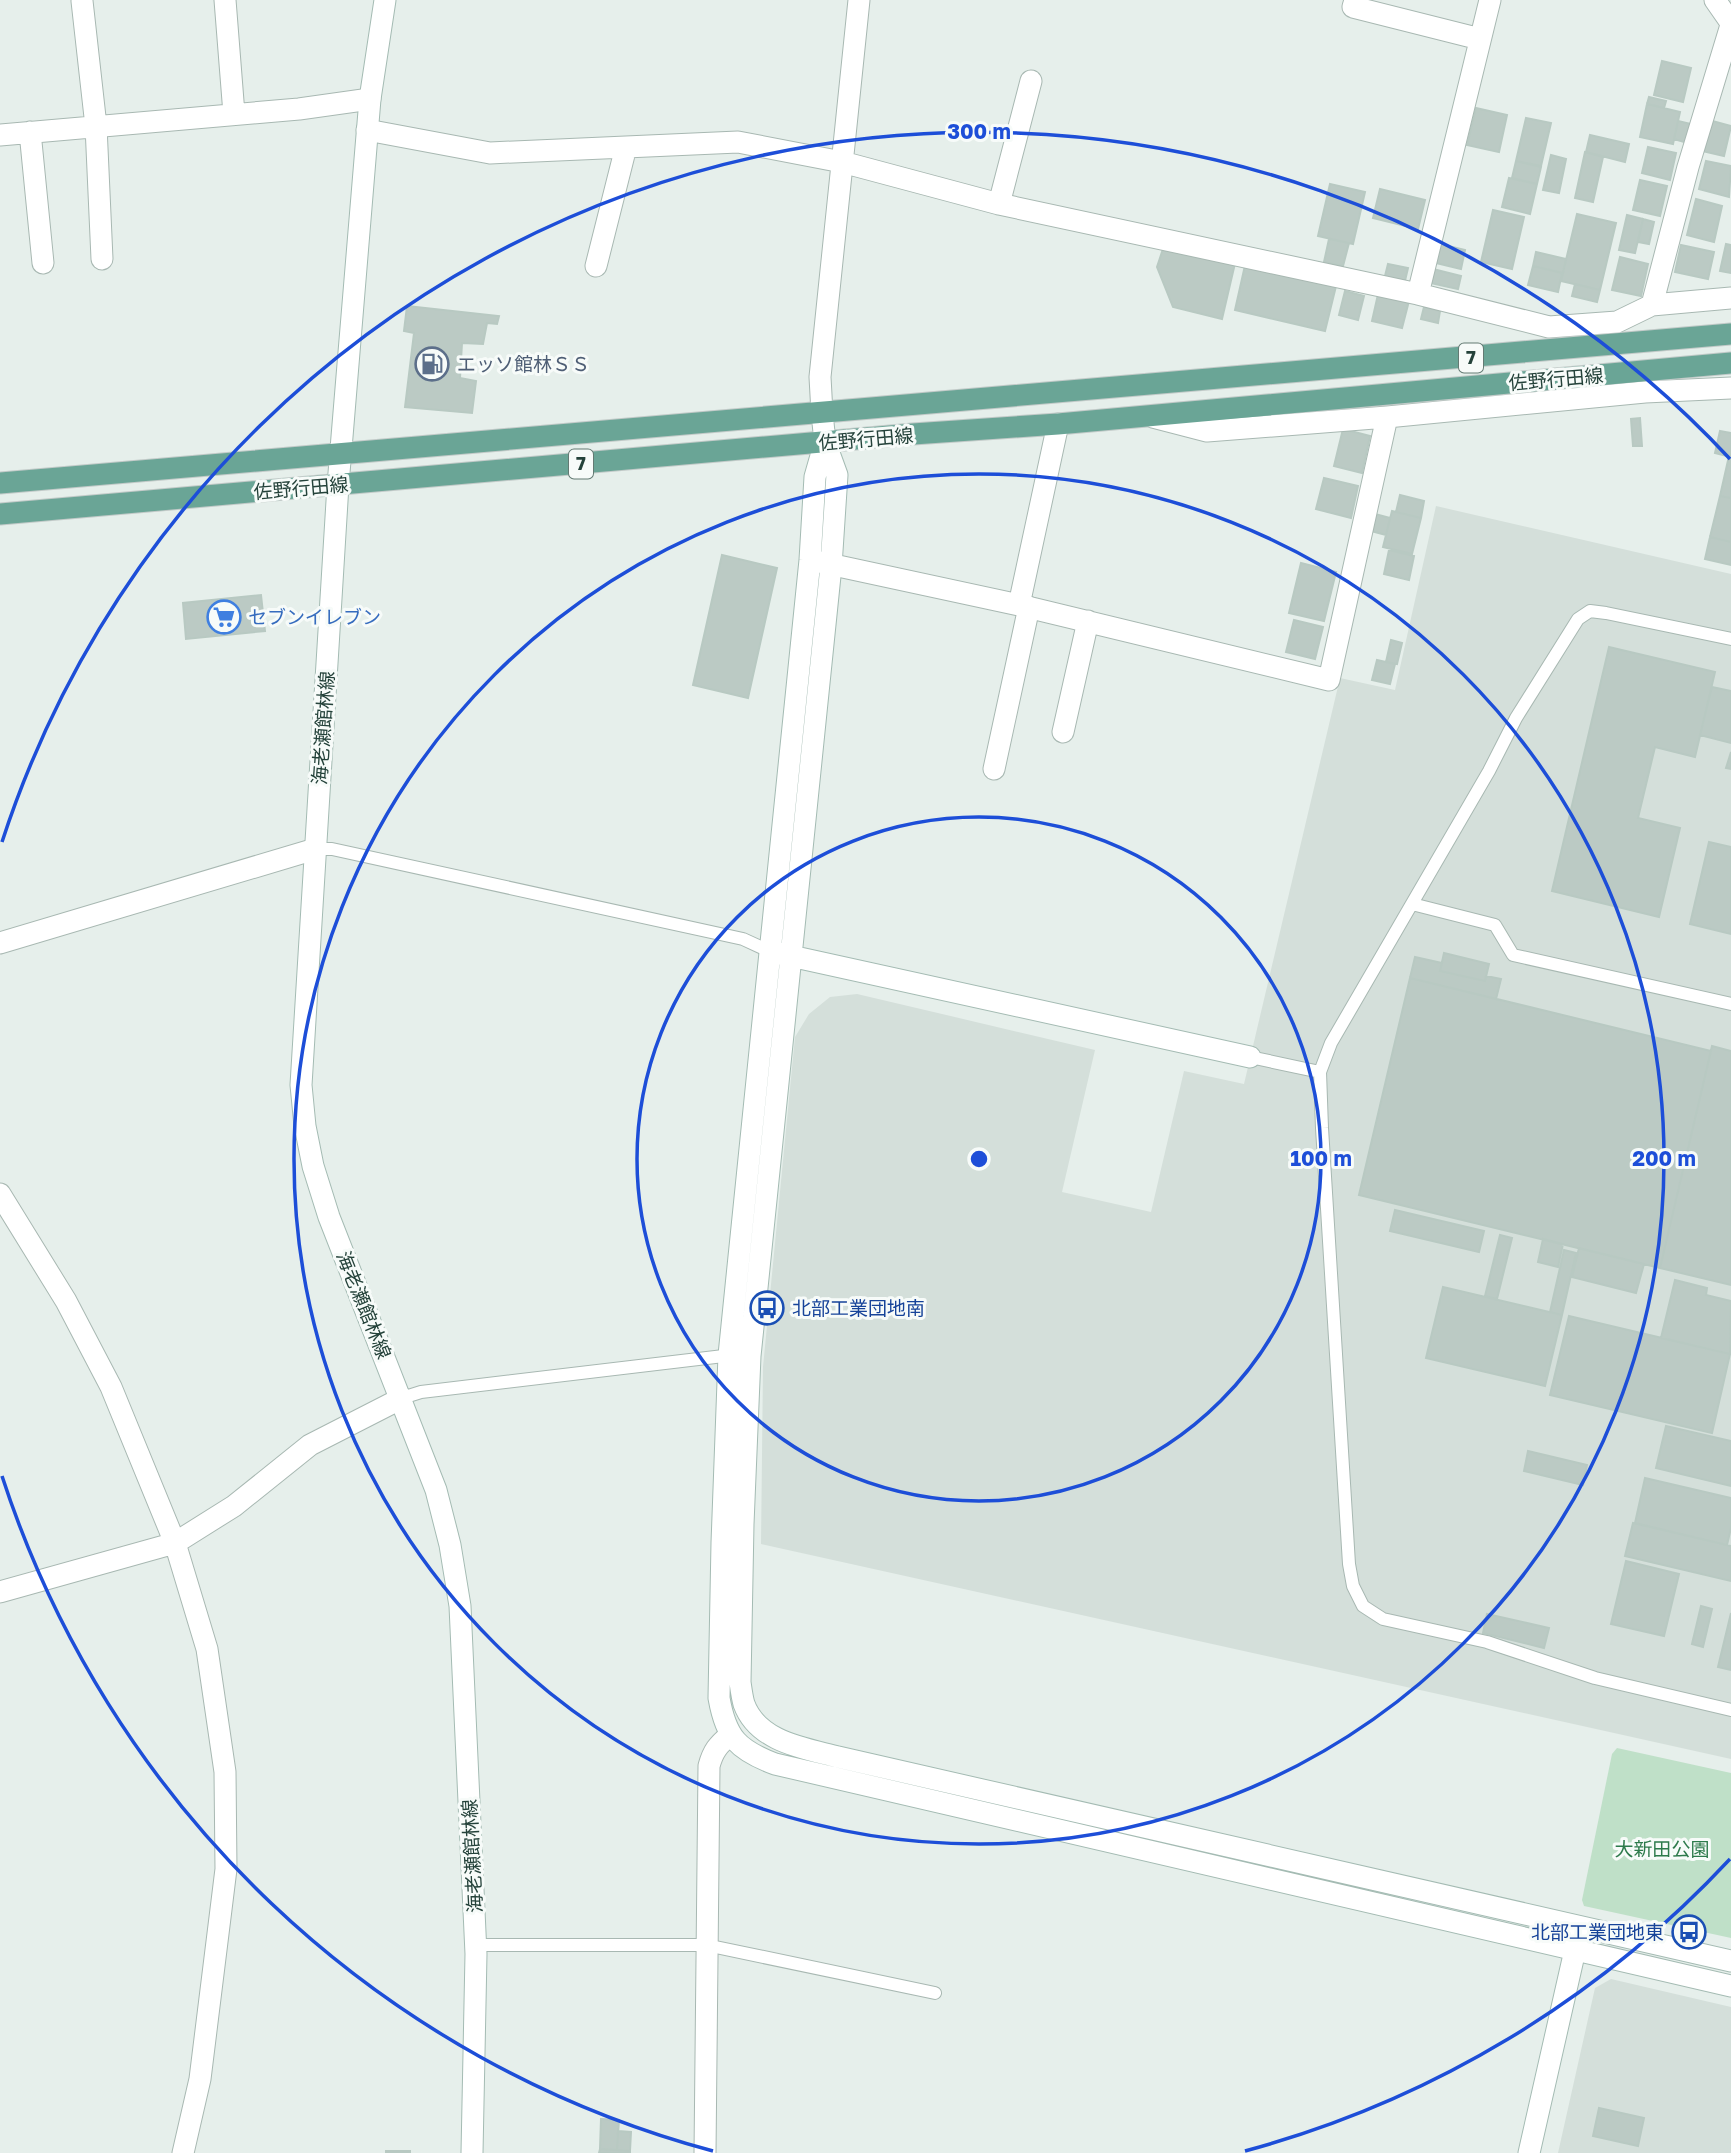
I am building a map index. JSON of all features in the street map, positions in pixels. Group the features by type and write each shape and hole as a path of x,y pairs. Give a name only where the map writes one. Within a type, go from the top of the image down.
{"main road":[{"name":"佐野行田線","path":"0,483 1211,381 1731,334"},
{"name":"佐野行田線","path":"0,514 1058,424 1731,363"}],"street":[{"path":"225,0 234,114"},
{"name":"海老瀬館林線","path":"385,0 370,99 338,485 301,1085 313,1166 329,1217 436,1490 450,1545 460,1606 476,1945 472,2153"},
{"path":"779,954 831,566 837,475 825,442 820,377 859,0"},
{"path":"1355,0 1353,7 1480,39"},
{"path":"1418,294 1490,0"},
{"path":"1652,305 1688,167 1731,24 1715,0"},
{"path":"82,1 96,126 102,259"},
{"path":"999,204 1031,81"},
{"path":"0,135 299,109 370,99"},
{"path":"367,130 490,153 738,142 842,162 999,204 1418,294 1549,327 1617,322 1652,305 1731,298"},
{"path":"30,132 43,263"},
{"path":"596,266 626,147"},
{"path":"1148,415 1207,431 1645,392 1731,388"},
{"path":"810,560 1024,606 1329,680 1387,417"},
{"path":"994,769 1058,424"},
{"path":"825,442 816,477 779,954 722,1543 719,1698 723,1720 730,1735 743,1749 775,1764 1731,1986"},
{"path":"1063,732 1088,621"},
{"path":"0,943 315,849"},
{"path":"779,954 1250,1057"},
{"path":"0,1194 66,1301 111,1387 175,1543 206,1649 225,1772 226,1868 200,2079 183,2153"},
{"path":"740,1356 743,1524 740,1682 744,1705 754,1723 772,1737 838,1757 1731,1961"},
{"path":"0,1592 175,1543 234,1506 310,1445 402,1398"},
{"path":"705,2153 709,1766 719,1744 730,1735"},
{"path":"1529,2153 1580,1927"}],"lane":[{"path":"1731,639 1606,612 1590,611 1578,619 1516,718 1489,771 1331,1042 1320,1072 1349,1564 1353,1586 1363,1606 1383,1619 1487,1642 1595,1678 1731,1710"},
{"path":"315,849 332,849 743,939 779,954"},
{"path":"1412,904 1495,925 1513,955 1731,1004"},
{"path":"1250,1057 1320,1072"},
{"path":"402,1398 421,1392 740,1356"},
{"path":"476,1945 706,1945 935,1993"}],"shaded area":[{"path":"1436,506 1731,574 1731,1759 761,1544 763,1367 795,1037 809,1014 830,997 857,994 1095,1050 1062,1192 1151,1212 1184,1071 1244,1084 1340,678 1395,690"},
{"path":"1611,1979 1731,2007 1731,2153 1558,2153 1595,1988"}],"green space":[{"name":"大新田公園","path":"1617,1748 1731,1773 1731,1938 1584,1906 1582,1900 1612,1754"}],"building":[{"path":"1662,61 1691,68 1683,102 1654,95"},
{"path":"1649,97 1666,101 1664,108 1647,104"},
{"path":"1647,104 1680,112 1673,144 1640,137"},
{"path":"1476,108 1507,115 1499,152 1467,145"},
{"path":"1526,118 1551,123 1541,166 1516,161"},
{"path":"1705,119 1731,126 1724,156 1698,150"},
{"path":"1678,121 1695,125 1691,144 1674,139"},
{"path":"1590,135 1629,144 1625,162 1586,152"},
{"path":"1648,147 1676,153 1670,180 1642,173"},
{"path":"1585,152 1603,157 1593,202 1575,198"},
{"path":"1551,155 1566,159 1559,193 1543,190"},
{"path":"1516,161 1541,167 1537,184 1512,178"},
{"path":"1706,161 1731,166 1729,197 1699,189"},
{"path":"1509,178 1537,184 1530,214 1502,207"},
{"path":"1640,180 1667,186 1660,216 1633,210"},
{"path":"1330,184 1365,192 1353,244 1318,236"},
{"path":"1380,189 1425,200 1418,229 1373,218"},
{"path":"1696,199 1722,206 1714,242 1687,235"},
{"path":"1493,210 1524,217 1512,269 1481,262"},
{"path":"1577,214 1616,223 1600,290 1561,281"},
{"path":"1627,215 1643,219 1635,253 1619,250"},
{"path":"1643,219 1654,222 1649,244 1638,242"},
{"path":"1329,239 1349,243 1343,266 1324,262"},
{"path":"1165,243 1236,259 1222,319 1173,307 1157,267"},
{"path":"1440,244 1465,250 1461,269 1436,263"},
{"path":"1726,244 1731,245 1731,273 1720,271"},
{"path":"1681,245 1714,252 1708,279 1675,272"},
{"path":"1536,252 1566,259 1563,273 1533,266"},
{"path":"1620,257 1648,264 1641,296 1612,290"},
{"path":"1246,261 1337,282 1325,331 1235,310"},
{"path":"1388,264 1408,268 1404,285 1384,280"},
{"path":"1533,266 1562,273 1558,292 1528,285"},
{"path":"1429,268 1461,276 1458,289 1426,282"},
{"path":"1575,284 1600,290 1597,302 1572,296"},
{"path":"1379,290 1410,297 1402,328 1372,321"},
{"path":"1345,291 1364,296 1358,320 1339,315"},
{"path":"407,306 499,316 497,324 487,323 483,344 462,343 460,378 476,381 472,413 405,407 414,333 404,331"},
{"path":"1424,307 1440,311 1438,323 1421,319"},
{"path":"1640,418 1642,446 1633,446 1631,419"},
{"path":"1343,429 1370,436 1362,473 1334,466"},
{"path":"1720,431 1731,433 1731,457 1715,453"},
{"path":"1729,456 1731,457 1731,498 1720,496"},
{"path":"1324,478 1358,486 1351,518 1316,509"},
{"path":"1400,495 1424,501 1421,518 1396,512"},
{"path":"1720,496 1731,498 1731,542 1710,537"},
{"path":"1392,511 1421,518 1412,554 1383,547"},
{"path":"1375,514 1390,518 1386,535 1371,531"},
{"path":"1710,537 1731,542 1731,565 1705,559"},
{"path":"1389,550 1414,556 1409,580 1384,574"},
{"path":"722,555 777,568 748,698 693,685"},
{"path":"1301,563 1336,572 1324,621 1289,613"},
{"name":"セブンイレブン","path":"261,595 265,631 186,639 183,603"},
{"path":"1294,620 1323,627 1315,659 1286,652"},
{"path":"1391,640 1402,643 1397,664 1386,662"},
{"path":"1609,647 1715,672 1695,757 1655,747 1638,818 1680,828 1659,917 1552,891"},
{"path":"1377,660 1395,664 1390,684 1372,680"},
{"path":"1712,687 1731,691 1731,743 1700,735"},
{"path":"1731,752 1731,769 1726,768"},
{"path":"1709,842 1731,847 1731,934 1690,924"},
{"path":"1444,953 1489,964 1485,981 1440,971"},
{"path":"1415,957 1442,963 1440,971 1485,981 1486,976 1501,979 1496,999 1410,978"},
{"path":"1410,978 1711,1051 1660,1268 1359,1195"},
{"path":"1712,1046 1731,1051 1731,1285 1660,1268"},
{"path":"1395,1210 1484,1231 1479,1252 1390,1231"},
{"path":"1500,1235 1512,1238 1497,1299 1485,1296"},
{"path":"1543,1239 1563,1244 1558,1267 1538,1262"},
{"path":"1579,1248 1644,1264 1636,1293 1572,1277"},
{"path":"1564,1250 1576,1253 1562,1315 1550,1312"},
{"path":"1675,1280 1707,1288 1706,1295 1731,1301 1730,1354 1661,1338"},
{"path":"1443,1287 1562,1315 1545,1386 1426,1358"},
{"path":"1569,1316 1730,1354 1712,1433 1550,1395"},
{"path":"1666,1426 1731,1441 1731,1486 1656,1468"},
{"path":"1528,1451 1587,1465 1583,1485 1524,1471"},
{"path":"1645,1478 1731,1498 1731,1528 1727,1545 1635,1523"},
{"path":"1633,1523 1731,1546 1731,1581 1625,1556"},
{"path":"1626,1561 1679,1574 1664,1636 1611,1624"},
{"path":"1701,1606 1712,1609 1703,1647 1692,1644"},
{"path":"1731,1613 1731,1670 1718,1667"},
{"path":"1487,1614 1549,1628 1544,1648 1483,1633"},
{"path":"1599,2108 1644,2118 1638,2146 1593,2136"},
{"path":"601,2119 619,2120 617,2150 600,2149"},
{"path":"618,2131 631,2132 630,2151 617,2150"},
{"path":"600,2149 630,2151 630,2153 599,2153"},
{"path":"410,2151 410,2153 386,2153"}],"place":[{"name":"エッソ館林ＳＳ","path":"432,364"},
{"name":"セブンイレブン","path":"224,617"},
{"name":"北部工業団地南","path":"767,1308"},
{"name":"北部工業団地東","path":"1689,1932"}]}
